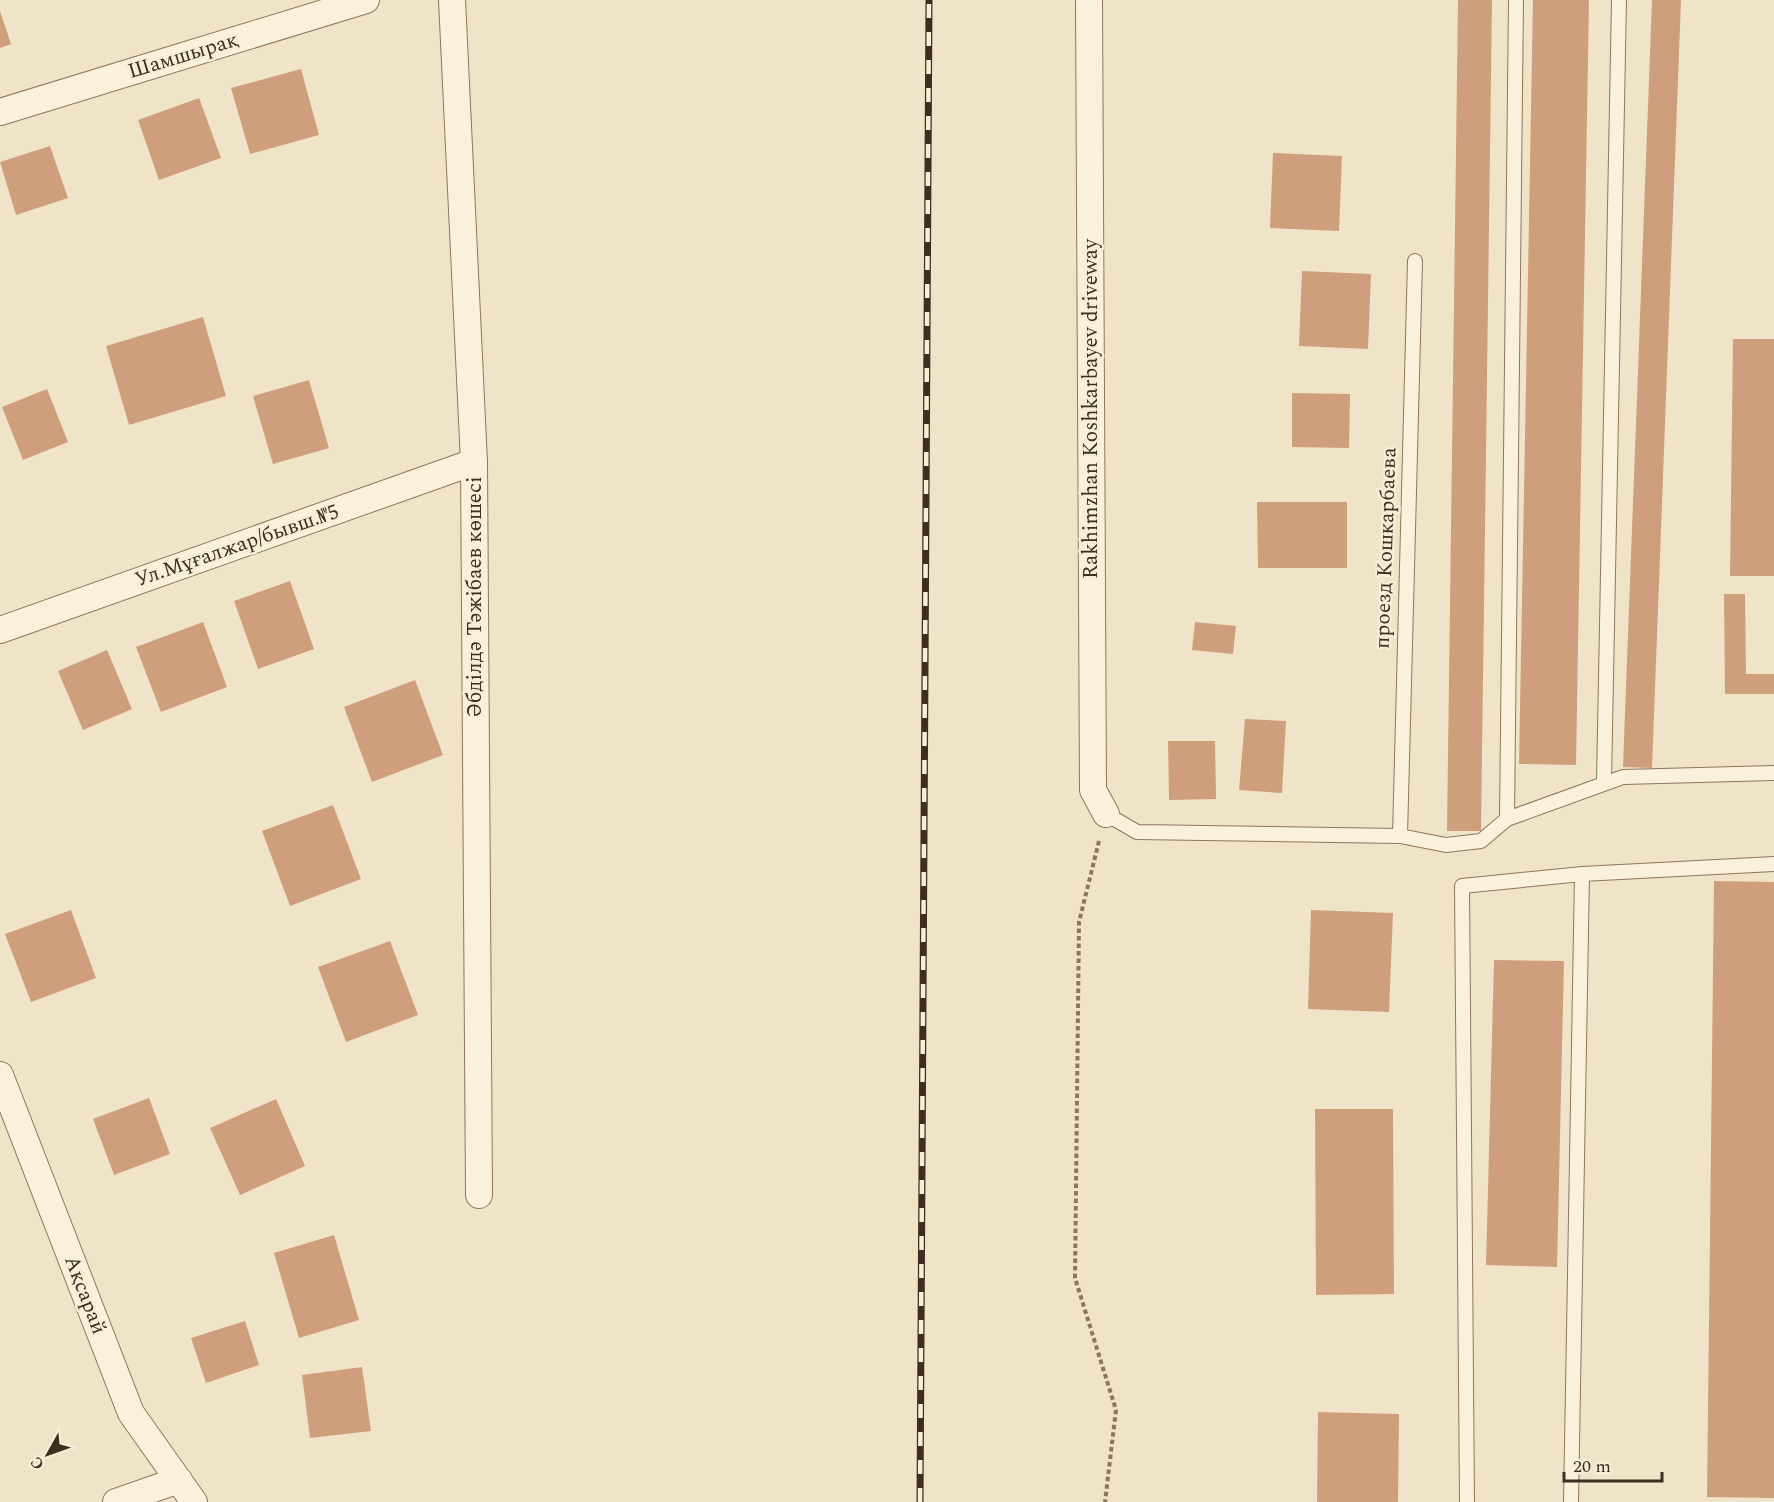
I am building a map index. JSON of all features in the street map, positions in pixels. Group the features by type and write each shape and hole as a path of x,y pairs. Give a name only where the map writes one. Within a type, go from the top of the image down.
{"street":[{"name":"Шамшырақ","path":"0,112 366,0"},
{"name":"Әбділдә Тәжібаев көшесі","path":"452,0 474,462 478,1195"},
{"name":"Rakhimzhan Koshkarbayev driveway","path":"1089,0 1093,790 1106,814"},
{"name":"Ул.Мұғалжар/бывш.№5","path":"0,630 474,462"},
{"name":"Ақсарай","path":"0,1075 131,1413 194,1502"},
{"path":"116,1502 179,1480"}],"lane":[{"path":"1507,819 1516,0"},
{"path":"1604,782 1619,0"},
{"name":"проезд Кошкарбаева","path":"1400,836 1415,261"},
{"path":"1106,814 1137,832 1400,836 1446,845 1481,841 1507,819 1623,777 1774,773"},
{"path":"1467,1502 1462,886 1582,874 1774,864"},
{"path":"1571,1502 1582,874"}],"path":[{"path":"1105,1502 1116,1410 1076,1278 1076,1266 1079,922 1106,814"}],"building":[{"path":"1458,0 1492,0 1481,831 1447,831"},
{"path":"1533,0 1589,0 1576,765 1519,764"},
{"path":"1652,0 1681,0 1652,768 1623,767"},
{"path":"0,11 11,44 0,48"},
{"path":"301,69 319,135 250,154 231,88"},
{"path":"199,98 221,158 159,180 138,120"},
{"path":"50,146 68,198 16,215 0,162"},
{"path":"1273,153 1342,156 1339,231 1270,228"},
{"path":"1302,271 1371,274 1368,349 1299,346"},
{"path":"203,317 226,396 129,425 106,346"},
{"path":"1733,339 1774,339 1774,576 1730,576"},
{"path":"309,380 329,448 273,464 253,396"},
{"path":"47,389 68,442 23,460 2,407"},
{"path":"1292,393 1350,394 1349,448 1292,447"},
{"path":"1257,502 1347,502 1347,568 1258,568"},
{"path":"290,581 314,649 258,669 234,601"},
{"path":"1724,594 1745,594 1746,674 1774,674 1774,694 1725,694"},
{"path":"203,622 227,687 161,712 136,647"},
{"path":"1195,622 1236,626 1233,654 1192,650"},
{"path":"107,650 132,709 83,730 58,671"},
{"path":"415,680 443,755 372,782 344,707"},
{"path":"1245,719 1286,721 1282,793 1239,790"},
{"path":"1168,741 1215,741 1216,799 1169,800"},
{"path":"333,805 361,879 290,906 262,831"},
{"path":"1714,881 1774,882 1774,1498 1707,1497"},
{"path":"71,910 96,978 31,1002 5,934"},
{"path":"1311,910 1393,913 1389,1012 1308,1009"},
{"path":"390,941 418,1015 346,1042 318,967"},
{"path":"1494,960 1564,961 1557,1267 1486,1265"},
{"path":"149,1098 170,1154 114,1175 93,1119"},
{"path":"276,1099 305,1166 240,1195 210,1128"},
{"path":"1315,1109 1393,1109 1394,1294 1316,1295"},
{"path":"334,1235 359,1320 299,1338 274,1253"},
{"path":"245,1321 259,1365 206,1383 191,1338"},
{"path":"362,1367 371,1431 310,1438 302,1375"},
{"path":"1318,1412 1399,1414 1398,1502 1317,1502"}],"railway":[{"path":"920,1502 929,0"}]}
